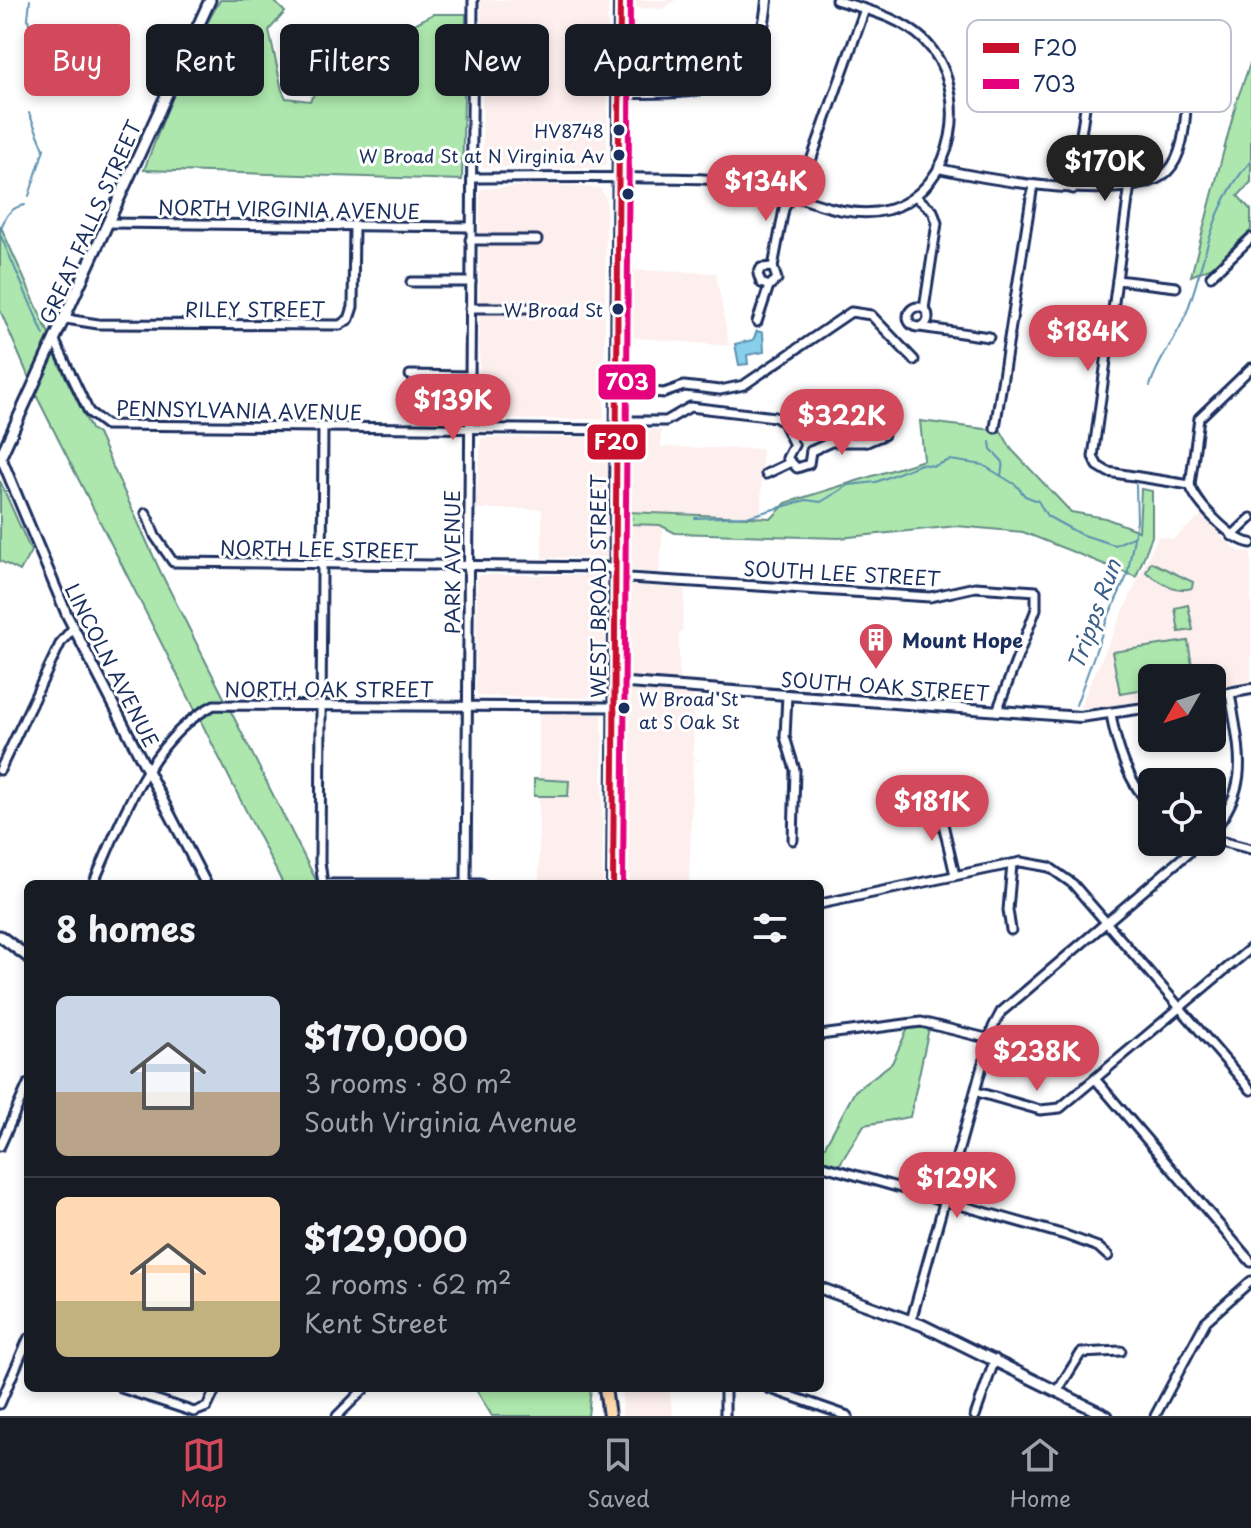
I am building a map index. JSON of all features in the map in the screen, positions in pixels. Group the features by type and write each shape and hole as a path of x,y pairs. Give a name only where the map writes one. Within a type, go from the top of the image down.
{"main road":[{"name":"GREAT FALLS STREET","path":"0,456 66,319 210,0"},
{"name":"WEST BROAD STREET","path":"620,0 620,24"},
{"name":"WEST BROAD STREET","path":"613,880 620,96"},
{"path":"0,936 24,954"},
{"path":"824,1289 911,1321 995,1359 1101,1414"}],"street":[{"name":"PARK AVENUE","path":"466,880 467,429 473,0"},
{"path":"760,24 767,0"},
{"path":"472,178 708,179 773,189 866,213 886,210 915,196 941,169 950,136 951,105 937,57 925,42 903,24 836,0"},
{"path":"757,322 769,286 777,279 773,267 784,209 795,196 865,9"},
{"path":"1073,189 1084,112"},
{"path":"941,169 1073,189 1158,179 1175,163 1184,112"},
{"path":"1130,184 1092,451 1095,463 1109,473 1190,485"},
{"path":"995,428 1033,185"},
{"path":"915,196 933,211 937,223 924,309 928,318 920,327"},
{"name":"NORTH VIRGINIA AVENUE","path":"109,223 470,227"},
{"name":"RILEY STREET","path":"66,319 88,324 340,325 349,319 353,307 354,225"},
{"path":"1211,276 1251,238"},
{"path":"470,240 537,240"},
{"path":"769,286 761,283 758,274 764,267 773,267"},
{"path":"1117,280 1176,287"},
{"path":"411,282 471,282"},
{"path":"924,309 914,307 908,314 910,324 989,337"},
{"path":"470,308 535,308"},
{"path":"617,389 664,393 684,386 720,390 744,385 851,312 871,315 914,360"},
{"name":"PENNSYLVANIA AVENUE","path":"55,341 89,412 100,423 617,430 628,421 666,421 690,407 775,417 783,422 794,445"},
{"path":"1251,368 1199,418 1190,485 1195,496 1232,536 1251,543"},
{"path":"410,375 470,376"},
{"path":"322,880 323,427"},
{"path":"811,451 831,442 867,442"},
{"path":"794,445 803,445 811,451 811,461 805,467 797,468 789,463 787,453 794,445"},
{"name":"LINCOLN AVENUE","path":"0,456 73,628 204,880"},
{"path":"766,474 789,463"},
{"name":"NORTH LEE STREET","path":"146,513 155,536 173,562 606,567 616,572"},
{"path":"1232,536 1251,518"},
{"name":"SOUTH LEE STREET","path":"616,572 629,578 930,597 975,587 1036,591 1036,609 997,711"},
{"path":"0,770 61,642 73,628"},
{"name":"SOUTH OAK STREET","path":"615,682 1072,717 1138,709"},
{"path":"1226,694 1251,689"},
{"path":"1226,820 1237,809 1247,781 1230,693"},
{"path":"787,695 785,737 795,770 793,840"},
{"name":"NORTH OAK STREET","path":"95,880 147,770 173,740 214,705 615,707"},
{"path":"1111,714 1118,746 1138,788"},
{"path":"931,797 939,807 955,875"},
{"path":"1226,843 1251,849"},
{"path":"911,1321 995,1021 1007,1005 1185,856"},
{"path":"1011,930 1008,903 1012,864"},
{"path":"824,903 1012,864 1039,864 1059,872 1107,922 1251,1090"},
{"path":"977,1092 1040,1110 1052,1110 1067,1104 1251,948"},
{"path":"824,1035 921,1022 990,1039"},
{"path":"1096,1080 1251,1262"},
{"path":"0,1146 24,1093"},
{"path":"824,1166 1065,1235 1098,1247 1108,1256"},
{"path":"1155,1416 1206,1321 1251,1281"},
{"path":"1058,1390 1081,1353 1121,1351"},
{"path":"0,1404 24,1357"},
{"path":"975,1416 995,1359"},
{"path":"133,1392 188,1411 201,1410 211,1402 215,1392"},
{"path":"337,1416 361,1392"},
{"path":"725,1392 725,1416"},
{"path":"779,1392 848,1416"}],"shaded area":[{"path":"481,0 608,0 608,24 565,24 565,96 607,96 607,162 601,168 483,167 482,96 549,96 549,24 481,24"},
{"path":"632,0 676,0 662,9 632,8"},
{"path":"547,185 600,188 606,199 604,419 479,420 480,189"},
{"path":"628,270 716,273 729,346 627,337"},
{"path":"630,429 661,430 661,447 762,449 761,523 664,520 659,573 628,570"},
{"path":"602,437 608,445 607,557 542,558 542,509 476,509 481,438"},
{"path":"1202,515 1239,551 1251,552 1251,681 1226,685 1226,664 1138,664 1138,701 1098,709 1079,708 1158,536 1173,539"},
{"path":"603,575 608,610 603,698 479,696 476,692 477,577"},
{"path":"627,585 685,589 682,631 679,633 679,680 626,676"},
{"path":"630,690 694,695 693,758 702,760 693,760 689,880 623,880 626,694"},
{"path":"539,714 602,714 603,880 539,880"},
{"path":"623,1392 670,1392 673,1416 622,1416"}],"green space":[{"path":"220,0 273,0 285,12 269,30 280,81 280,96 310,101 313,96 419,96 419,24 415,24 433,14 466,14 466,24 435,24 435,96 464,96 462,180 144,170 173,96 264,96 264,24 207,24"},
{"path":"1251,61 1251,182 1238,196 1251,210 1251,230 1212,267 1191,276 1237,100"},
{"path":"0,225 50,336 48,341 91,429 98,434 161,573 316,880 281,880 38,399 0,310"},
{"path":"920,421 1001,431 1012,450 1071,512 1105,518 1139,531 1141,489 1152,491 1152,536 1136,577 1023,532 957,526 839,538 675,533 660,525 630,524 632,518 629,512 772,518 786,503 924,460"},
{"path":"0,481 31,551 20,571 0,561"},
{"path":"1151,562 1193,582 1192,588 1168,586 1146,572"},
{"path":"1188,605 1193,630 1179,632 1175,608"},
{"path":"1188,641 1192,664 1138,664 1138,690 1120,693 1112,652"},
{"path":"534,779 569,781 568,796 534,796"},
{"path":"908,1028 929,1028 910,1117 864,1125 838,1167 824,1164 824,1148 855,1091 892,1063"},
{"path":"477,1392 591,1392 588,1416 492,1416"}],"water":[{"path":"757,331 763,333 764,352 747,355 748,364 739,365 735,344 753,340"}],"waterway":[{"path":"29,24 30,0"},
{"path":"29,113 44,149 29,196"},
{"name":"Tripps Run","path":"1150,386 1186,314 1226,197 1251,161"},
{"path":"0,232 8,214 25,205"},
{"path":"0,234 44,335"},
{"path":"990,442 991,449 1003,462 1001,476"},
{"path":"695,518 750,516 806,500 821,502 849,485 876,482 921,464 934,466 950,460 983,465 1016,485 1025,496 1038,501 1047,516 1080,534 1115,545 1135,536"},
{"name":"Tripps Run","path":"1076,705 1108,617 1127,576 1137,521 1136,485"}],"transit line":[{"name":"F20","path":"613,880 620,0"},
{"name":"703","path":"623,880 630,0"}],"place":[{"name":"HV8748","path":"619,130"},
{"name":"W Broad St at N Virginia Av","path":"619,155"},
{"name":"W Broad St","path":"618,309"},
{"name":"Mount Hope","path":"876,671"},
{"name":"W Broad St at S Oak St","path":"624,708"}]}
